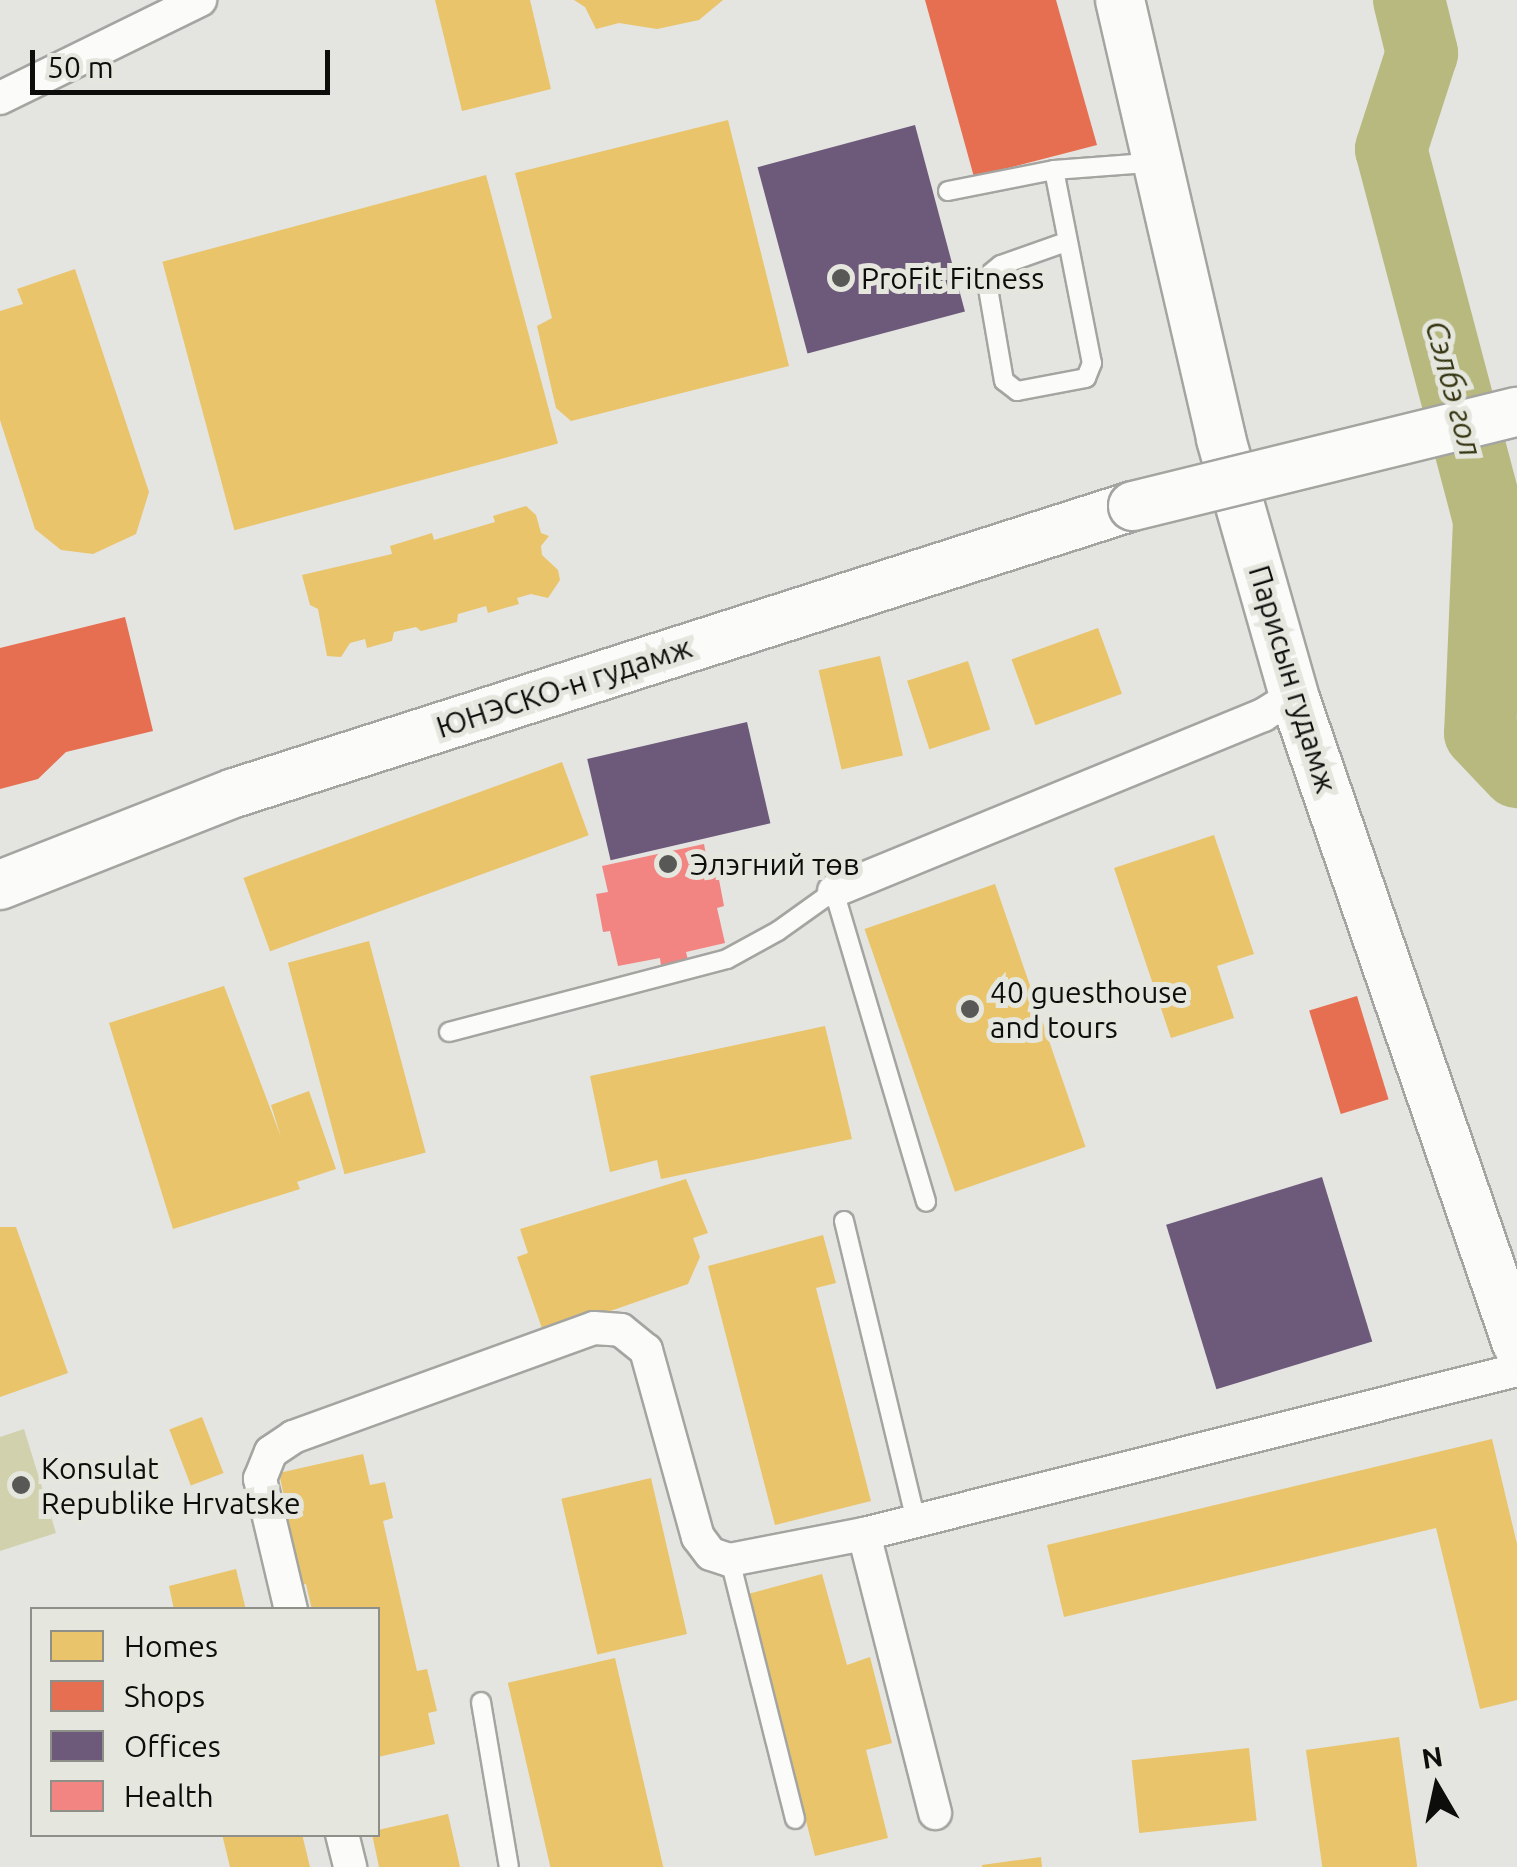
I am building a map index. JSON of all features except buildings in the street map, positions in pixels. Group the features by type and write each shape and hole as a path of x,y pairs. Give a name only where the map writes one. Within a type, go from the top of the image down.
{"main road":[{"name":"Парисын гудамж","path":"1120,0 1220,439 1294,696 1517,1344"},
{"name":"ЮНЭСКО-н гудамж","path":"0,885 234,794 1134,506 1517,412"}],"street":[{"path":"0,98 200,0"},
{"path":"834,891 1262,716 1294,696"},
{"path":"289,1607 260,1479 271,1452 293,1437 594,1328 620,1330 646,1350 698,1538 711,1554 730,1560 864,1534 1517,1370"},
{"path":"864,1534 935,1813"},
{"path":"343,1837 350,1867"}],"lane":[{"path":"948,191 1054,170 1134,164 1154,150"},
{"path":"1054,170 1092,363 1086,378 1017,392 1004,380 986,277 1000,265 1066,242"},
{"path":"450,1032 727,959 778,932 834,891 926,1202"},
{"path":"844,1222 916,1521"},
{"path":"730,1560 794,1819"},
{"path":"481,1702 509,1867"}],"green space":[{"name":"Konsulat Republike Hrvatske","path":"24,1429 56,1533 0,1551 0,1437"}],"waterway":[{"name":"Сэлбэ гол","path":"1409,0 1422,53 1391,149 1489,521 1480,733 1517,772"}],"place":[{"name":"ProFit Fitness","path":"841,278"},
{"name":"Элэгний төв","path":"668,864"},
{"name":"40 guesthouse and tours","path":"970,1009"},
{"name":"Konsulat Republike Hrvatske","path":"21,1485"}]}
